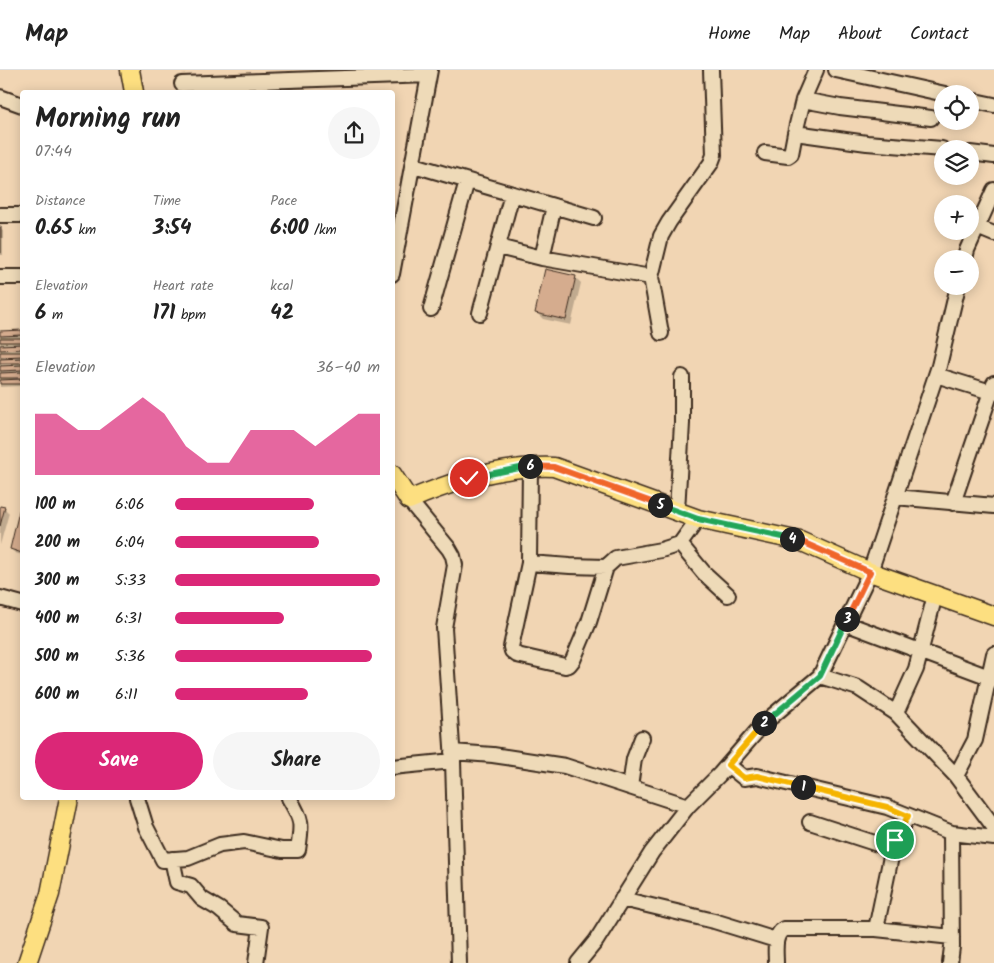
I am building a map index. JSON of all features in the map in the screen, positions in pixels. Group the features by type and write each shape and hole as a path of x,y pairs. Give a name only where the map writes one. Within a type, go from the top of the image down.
{"main road":[{"path":"130,70 134,90"},
{"path":"138,70 142,90"},
{"path":"395,479 409,500 437,488 469,478 530,466 554,467 698,519 800,541 870,572 994,616"},
{"path":"27,963 50,894 70,800"}],"street":[{"path":"180,70 182,88 349,74 430,72 395,259"},
{"path":"661,333 651,277 662,236 669,222 714,155 711,70"},
{"path":"765,153 788,156 791,154 803,100 816,70"},
{"path":"836,70 877,74 934,91"},
{"path":"0,97 20,104"},
{"path":"803,100 840,107 931,118"},
{"path":"979,102 994,105"},
{"path":"795,132 867,143 934,148"},
{"path":"979,154 994,156"},
{"path":"414,165 594,218"},
{"path":"432,309 467,181"},
{"path":"979,222 994,190"},
{"path":"480,313 512,194"},
{"path":"542,258 554,206"},
{"path":"0,215 20,215"},
{"path":"979,227 994,234"},
{"path":"498,247 542,258 651,277"},
{"path":"0,277 20,276"},
{"path":"578,963 596,941 652,852 688,806 728,765 764,723 820,676 870,572 936,375 956,295"},
{"path":"936,375 993,389 953,503"},
{"path":"677,511 682,423 682,377"},
{"path":"530,466 528,563 511,647 517,656 565,666 569,665 573,660 589,622 606,567 616,558 661,550 680,544 698,519"},
{"path":"895,497 994,506"},
{"path":"409,500 454,556 455,565 444,628 452,756 458,963"},
{"path":"680,544 704,572 728,595"},
{"path":"528,563 606,567"},
{"path":"896,712 916,669 935,595"},
{"path":"0,598 20,603"},
{"path":"846,623 989,677"},
{"path":"956,776 975,740 994,654"},
{"path":"820,676 858,688 896,712 956,776 993,823"},
{"path":"630,787 634,760 642,738"},
{"path":"395,766 452,756 493,755 565,766 688,806"},
{"path":"728,765 751,777 887,807 951,833 994,838"},
{"path":"138,800 146,828 163,860 188,858 220,844 244,842 282,850 298,850 302,827 298,812 290,800"},
{"path":"810,822 893,849 908,816"},
{"path":"950,963 952,937 951,833"},
{"path":"876,929 894,844"},
{"path":"172,859 177,882 191,886 202,899 219,909 237,924 261,927 256,963"},
{"path":"622,899 714,921 776,940"},
{"path":"776,963 776,940 778,934 784,929 876,929 952,937"}],"building":[{"path":"1,227 1,253 0,253"},
{"path":"545,269 576,276 566,320 535,313"},
{"path":"20,330 20,335 0,336 0,331"},
{"path":"0,338 20,338 20,342 0,342"},
{"path":"20,344 20,349 0,350 0,345"},
{"path":"0,352 20,352 20,356 0,357"},
{"path":"20,358 20,363 0,363 0,359"},
{"path":"20,365 20,370 0,371 0,366"},
{"path":"20,372 20,378 0,378 0,373"},
{"path":"20,379 20,384 0,384 0,380"},
{"path":"0,506 5,507 0,526"},
{"path":"20,507 20,552 10,549"}],"route":[{"path":"469,478 530,466 554,467 698,519 800,541 870,572 820,676 764,723 728,765 744,778 757,776 887,807 908,816 895,840"}]}
